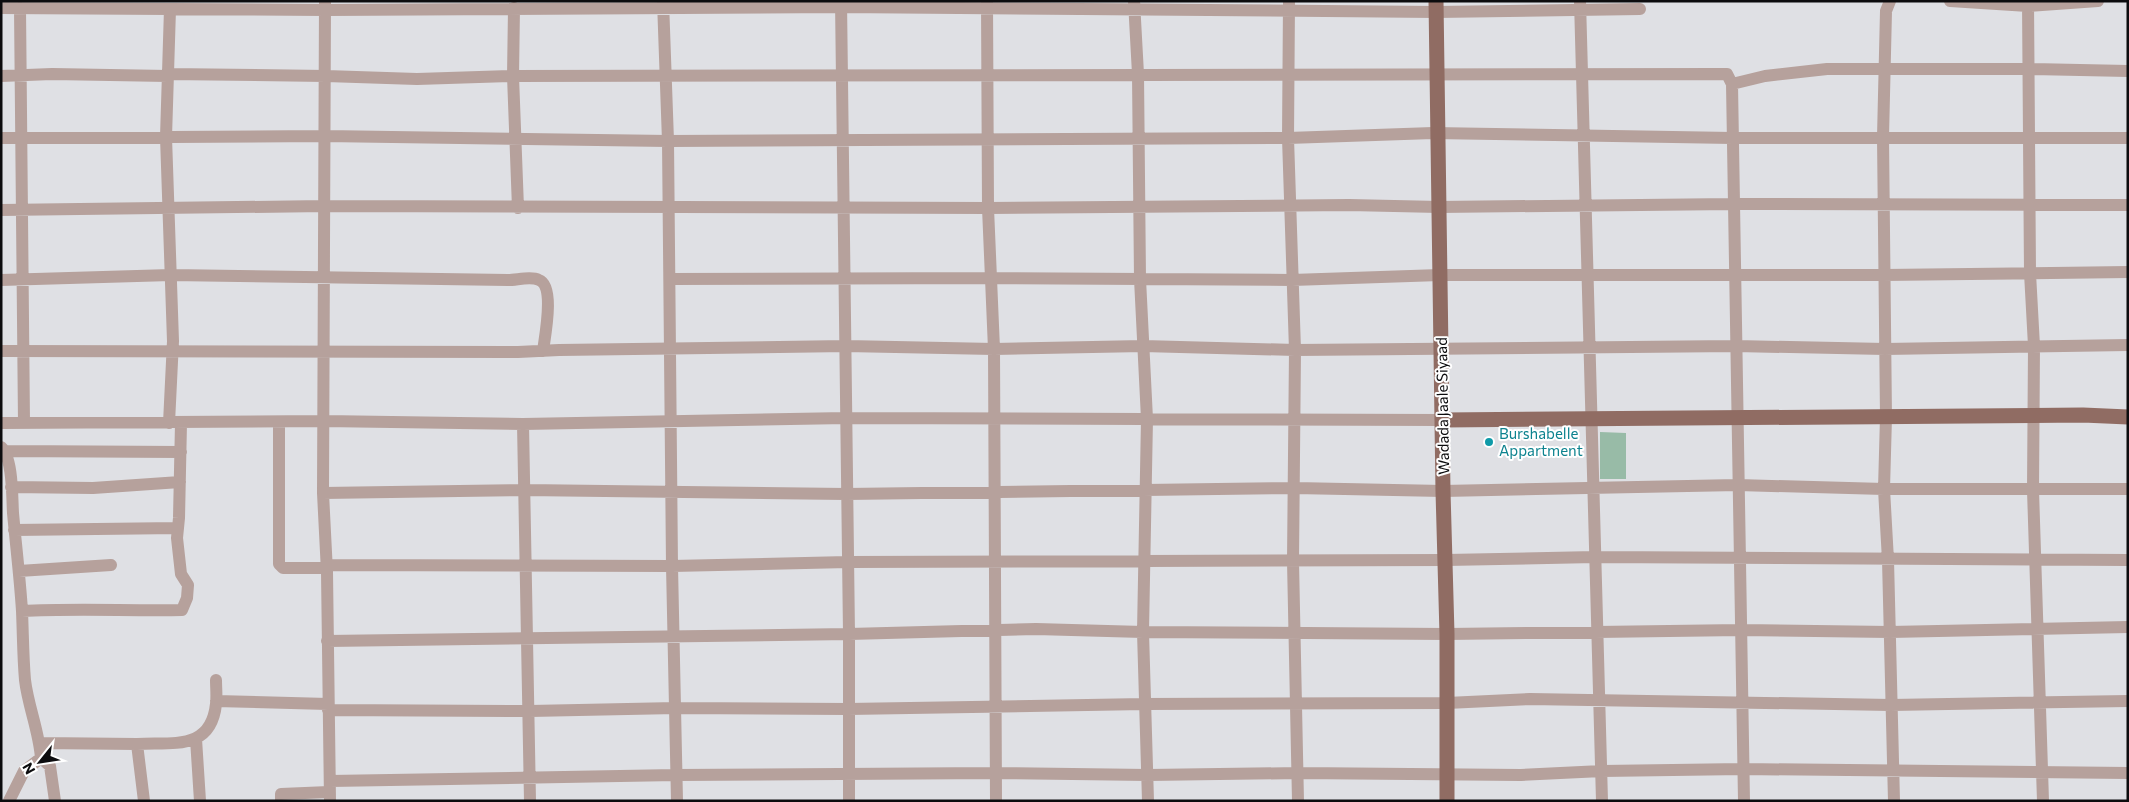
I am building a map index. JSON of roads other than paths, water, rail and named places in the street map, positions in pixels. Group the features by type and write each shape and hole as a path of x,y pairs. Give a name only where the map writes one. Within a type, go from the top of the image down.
{"main road":[{"name":"Wadada Jaale Siyaad","path":"1436,7 1443,491 1446,560 1447,801"},
{"path":"1443,420 2033,417 2083,415 2128,417"}],"street":[{"path":"1890,1 1886,11 1883,138 1886,417 1884,489 1888,560 1894,801"},
{"path":"1950,1 2028,4 2098,1"},
{"path":"1,8 20,8 33,5 170,10 192,5 471,5 514,8 533,4 841,4 1436,7 1580,5 1640,9"},
{"path":"663,4 668,141 670,421 677,801"},
{"path":"841,4 849,634 849,801"},
{"path":"2028,4 2030,273 2034,346 2033,490 2043,801"},
{"path":"987,5 988,208 994,349 996,629 994,705 996,801"},
{"path":"1134,5 1138,74 1140,278 1147,419 1144,489 1143,632 1148,801"},
{"path":"1289,5 1288,138 1294,350 1295,488 1293,561 1298,801"},
{"path":"1580,5 1602,801"},
{"path":"325,6 323,493 328,641 329,791"},
{"path":"20,8 24,423"},
{"path":"514,8 513,76 517,138 518,208"},
{"path":"22,611 59,609 80,611 182,610 187,598 188,585 181,574 177,538 181,452 175,423 173,292 166,137 170,10"},
{"path":"1732,84 1765,76 1827,69 2128,71"},
{"path":"1,76 326,76 416,79 513,76 1727,74 1732,84 1744,801"},
{"path":"1,138 325,136 668,141 1288,138 1438,133 1732,138 2128,138"},
{"path":"1,210 325,206 518,208 1140,208 1349,205 1439,207 1733,204 1884,206 2128,205"},
{"path":"670,279 1140,278 1292,280 1440,275 1884,275 2128,272"},
{"path":"1,280 171,276 541,280 545,284 548,294 543,351"},
{"path":"1,351 518,352 846,346 994,349 1143,346 1294,350 1736,346 1885,349 2128,345"},
{"path":"1,423 324,421 523,424 846,418 994,420 1443,420"},
{"path":"279,422 279,564 283,568 672,566 848,562 995,563 1145,560 1293,561 1595,558 2128,560"},
{"path":"523,424 530,711 530,801"},
{"path":"55,801 50,766 41,758 40,743 29,708 25,680 22,611 11,486 3,449 181,452"},
{"path":"11,486 93,488 180,482"},
{"path":"323,493 525,490 846,494 1295,488 1443,491 1738,484 1884,489 2128,489"},
{"path":"14,530 178,528"},
{"path":"19,571 111,565"},
{"path":"328,641 849,634 996,629 1447,634 1741,630 1890,632 2128,627"},
{"path":"40,743 137,744 186,742 196,739 212,722 216,701 216,680"},
{"path":"216,701 328,707 530,711 676,708 848,709 994,705 1447,703 1530,699 1600,702 1891,705 2128,701"},
{"path":"196,739 200,801"},
{"path":"137,744 144,801"},
{"path":"9,801 24,771 41,758"},
{"path":"281,801 281,794 530,777 995,773 1521,775 1602,771 1743,770 2128,773"}],"place":[{"name":"Burshabelle Appartment","path":"1489,442"}]}
